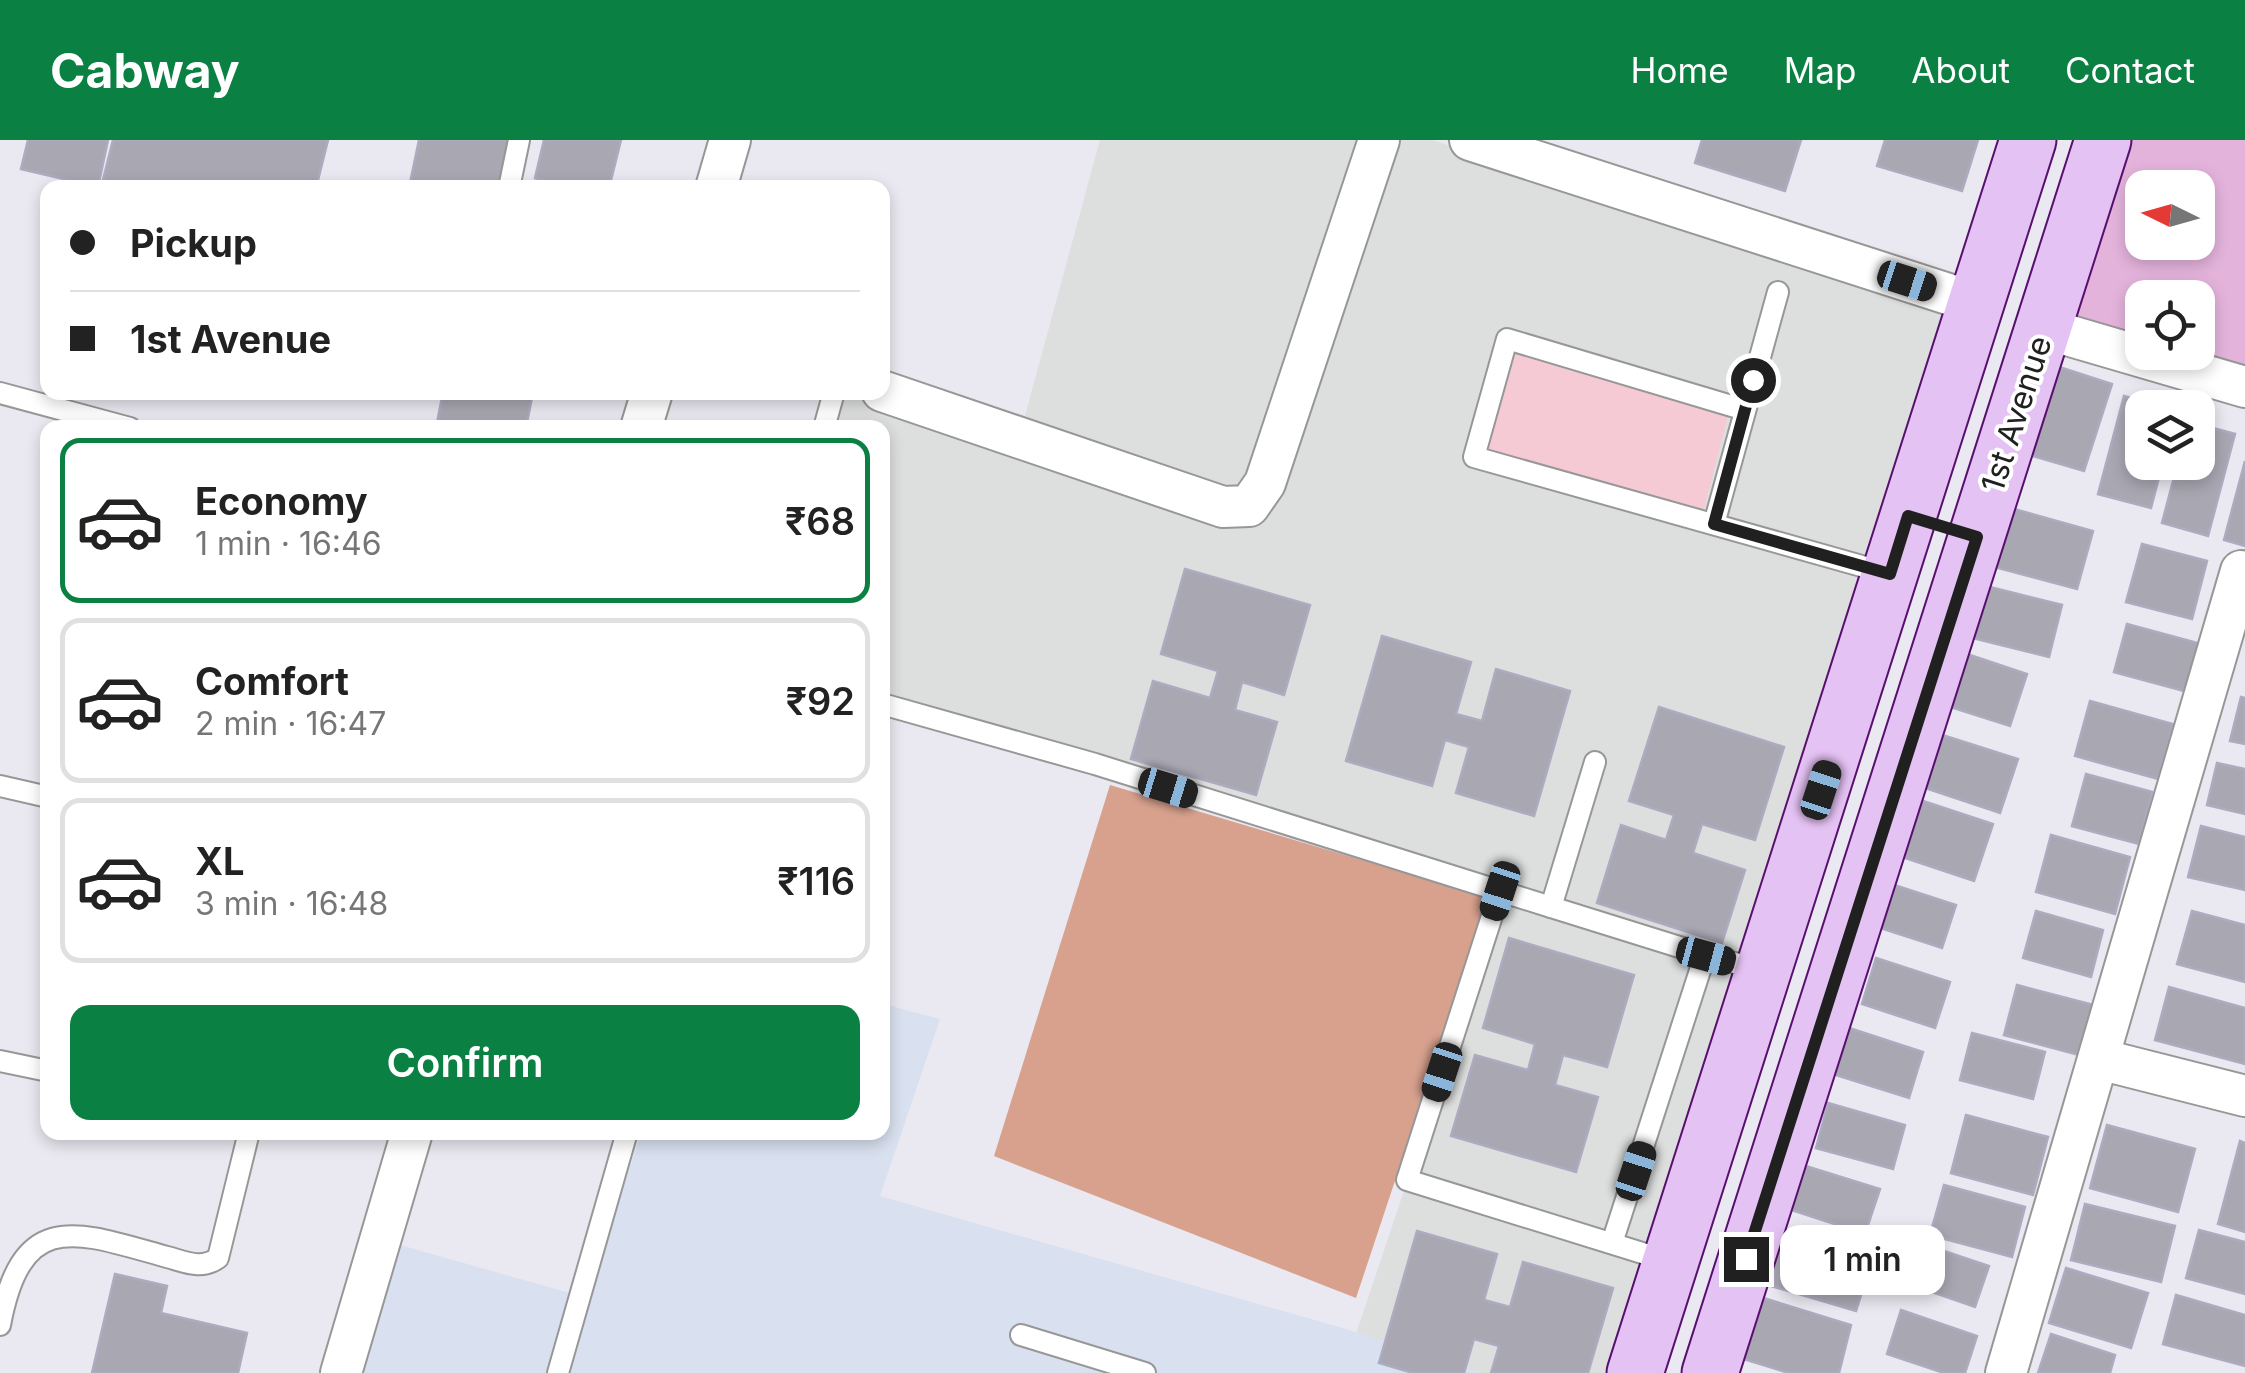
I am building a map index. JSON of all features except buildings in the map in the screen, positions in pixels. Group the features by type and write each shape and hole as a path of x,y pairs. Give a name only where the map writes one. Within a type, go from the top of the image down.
{"main road":[{"path":"1635,1373 2028,140"},
{"name":"1st Avenue","path":"1710,1373 2103,140"},
{"path":"1908,516 1977,537"}],"street":[{"path":"718,180 730,140"},
{"path":"890,394 1223,507 1249,506 1265,483 1379,140"},
{"path":"1477,141 1976,303"},
{"path":"2043,328 2245,386"},
{"path":"2006,1373 2241,571"},
{"path":"2099,1059 2245,1096"},
{"path":"341,1373 409,1140"}],"lane":[{"path":"511,180 519,140"},
{"path":"1714,524 1778,292"},
{"path":"1745,410 1507,339 1474,457 1890,574"},
{"path":"0,394 99,420"},
{"path":"890,706 1095,764 1763,971"},
{"path":"1551,907 1595,762"},
{"path":"0,786 40,795"},
{"path":"1500,891 1407,1180 1670,1262"},
{"path":"1612,1243 1706,956"},
{"path":"0,1061 40,1070"},
{"path":"0,1324 17,1268 38,1242 65,1234 90,1235 200,1266 218,1258 247,1140"},
{"path":"558,1373 626,1140"},
{"path":"1021,1335 1144,1373"}],"shaded area":[{"path":"1100,140 1432,140 1958,312 1620,1373 1478,1373 1356,1334 1507,884 1183,781 890,696 890,420 837,420 843,400 890,400 890,379 1025,416"},
{"path":"2124,140 2245,140 2245,371 2215,359 2215,280 2125,280 2125,338 2067,323"},
{"path":"1513,353 1728,416 1703,512 1486,449"},
{"path":"1110,785 1489,898 1356,1298 994,1156"},
{"path":"890,1006 940,1019 880,1196 1346,1329 1480,1373 355,1373 393,1243 587,1298 639,1140 890,1140"}],"route":[{"path":"1746,1259 1977,537 1908,516 1890,574 1714,524 1753,380"}]}
